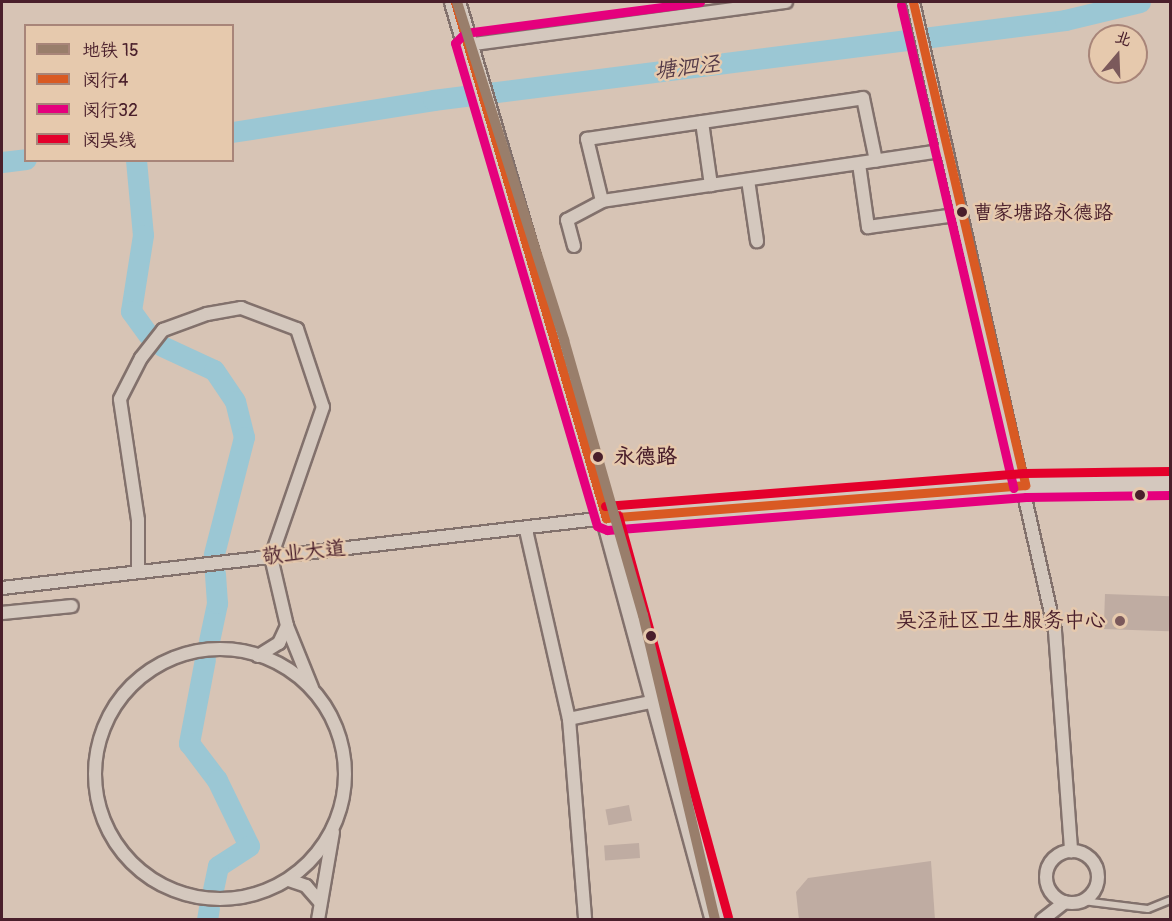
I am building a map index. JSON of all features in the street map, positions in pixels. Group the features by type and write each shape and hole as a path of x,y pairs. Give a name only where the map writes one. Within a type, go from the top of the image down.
{"main road":[{"path":"455,2 606,518 716,920"}],"street":[{"path":"467,45 709,7 786,2"},
{"path":"914,4 923,57 1025,484 1055,631 1071,851"},
{"path":"602,201 587,139 863,98 876,161"},
{"path":"702,122 711,185"},
{"path":"574,246 567,220 602,201 946,150"},
{"path":"859,164 868,227 948,216"},
{"path":"748,180 757,241"},
{"path":"138,572 138,520 120,399 162,330 241,308 297,329 323,407 271,556 287,626 312,689 336,726 346,768 333,825 319,901 318,920"},
{"path":"606,518 1025,484 1170,483"},
{"name":"敬业大道","path":"2,588 271,556 526,530 606,518"},
{"path":"526,530 568,719 585,920"},
{"path":"2,613 72,606"},
{"path":"258,656 279,643 287,626"},
{"path":"312,689 281,665 258,656 204,650 166,660 134,682 109,713 99,741 95,790 106,827 128,860 163,886 205,899 248,897 289,880 320,850 333,825"},
{"path":"568,719 656,701"},
{"path":"1042,920 1065,902 1083,901 1096,889 1098,871 1088,856 1071,851 1056,856 1047,870 1051,893 1065,902"},
{"path":"289,880 306,886 319,901"}],"lane":[{"path":"1083,901 1148,909 1170,900"}],"building":[{"path":"1105,594 1170,596 1169,631 1104,629"},
{"path":"629,805 632,821 608,825 605,810"},
{"path":"639,843 640,858 605,860 604,845"},
{"path":"931,861 935,920 799,920 796,892 808,878"}],"waterway":[{"name":"塘泗泾","path":"234,132 433,100 1065,20 1140,2"},
{"name":"塘泗泾","path":"2,162 24,159"},
{"path":"136,162 143,235 131,311 148,334"},
{"path":"162,346 214,370 235,401 244,437 214,554"},
{"path":"209,641 217,603 215,573"},
{"path":"205,659 189,743 217,780 249,846 218,866 213,889"},
{"path":"207,920 209,908"}],"metro line":[{"name":"15","path":"457,2 564,340 643,615 715,920"}],"transit line":[{"name":"闵行4","path":"455,2 606,518"},
{"name":"闵行32","path":"700,2 465,33 455,43 597,526 607,530 1026,497 1170,495"},
{"name":"闵行4","path":"913,2 1025,485"},
{"name":"闵行32","path":"901,5 1013,488"},
{"name":"闵吴线","path":"605,506 1024,473 1170,471"},
{"name":"闵行4","path":"606,518 1025,485"},
{"name":"闵吴线","path":"618,515 728,917"}],"place":[{"name":"曹家塘路永德路","path":"962,212"},
{"name":"永德路","path":"598,457"},
{"name":"吴泾社区卫生服务中心","path":"1120,621"}]}
